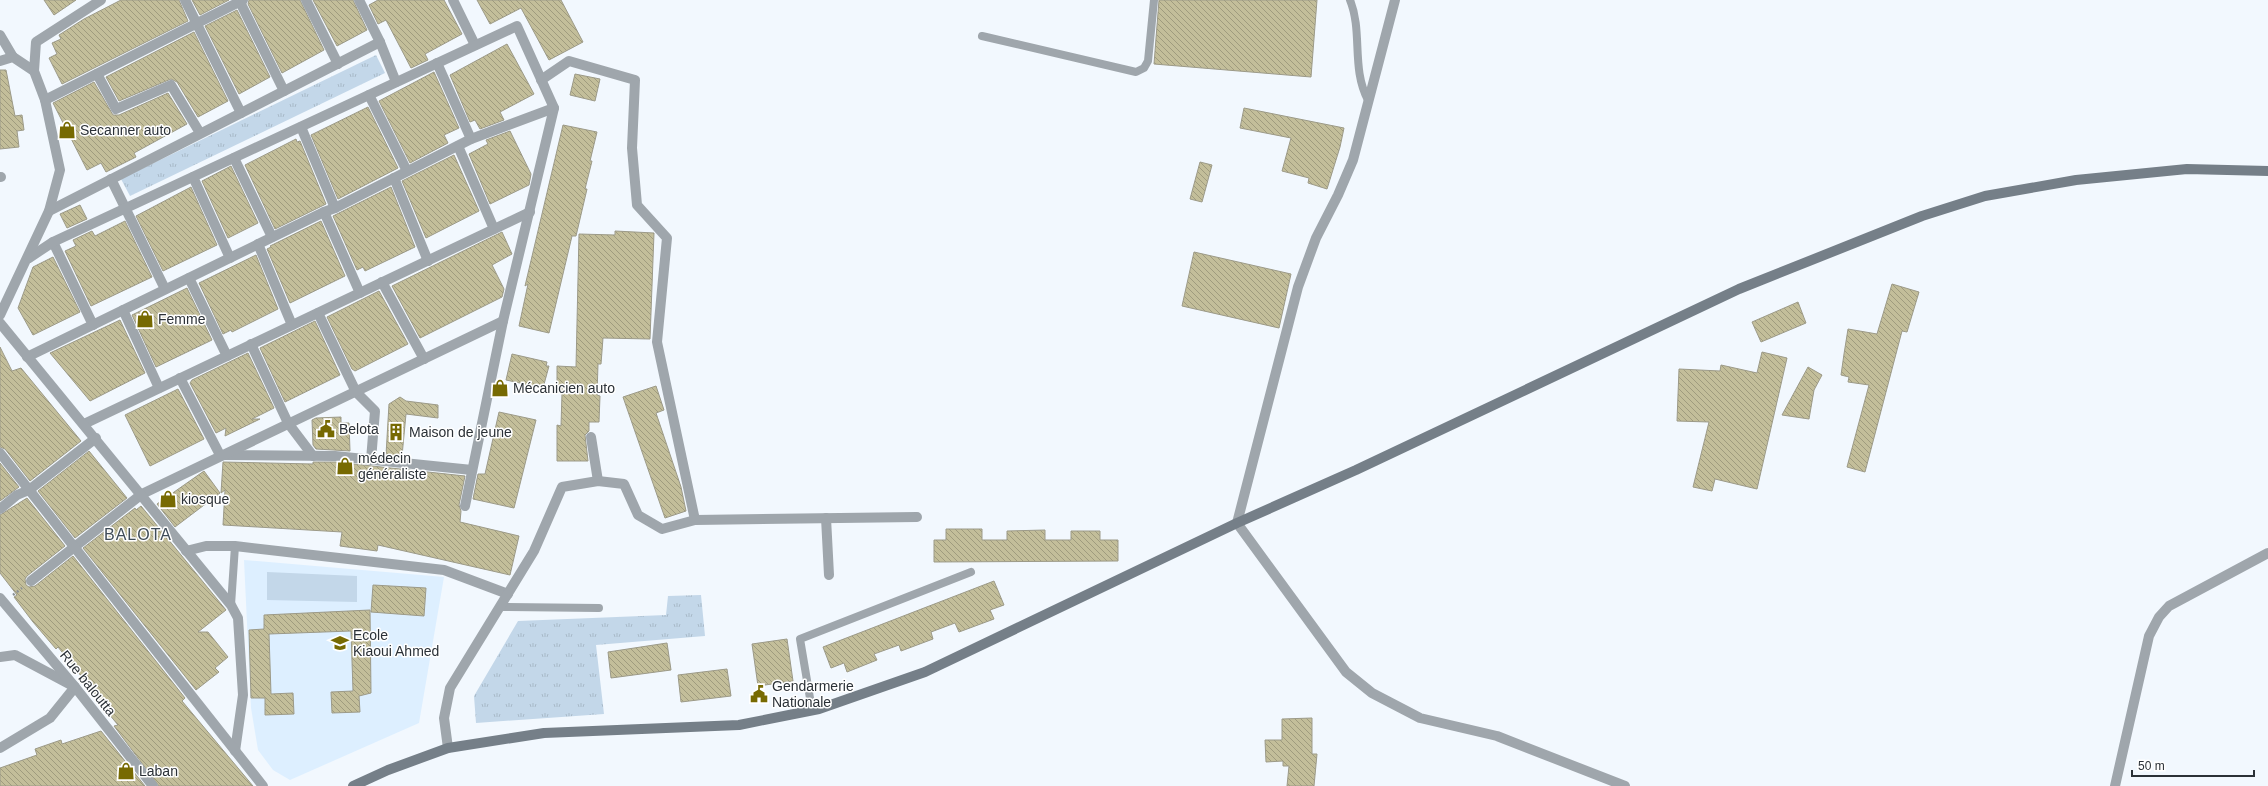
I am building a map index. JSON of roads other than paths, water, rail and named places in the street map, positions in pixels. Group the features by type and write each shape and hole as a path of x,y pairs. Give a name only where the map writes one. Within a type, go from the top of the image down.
{"main road":[{"path":"353,786 388,770 448,748 544,733 739,725 812,710 925,672 1237,523 1356,470 1739,289 1922,216 1985,196 2076,180 2187,169 2268,171"}],"street":[{"path":"0,315 49,211 60,170 45,100 34,71 36,42 101,0"},
{"path":"185,0 198,23 241,113"},
{"path":"306,0 338,64"},
{"path":"453,0 475,45"},
{"path":"1395,0 1353,160 1338,195 1316,238 1298,287 1237,523 1346,672 1372,692 1420,718 1497,736 1625,786"},
{"path":"45,100 241,1 284,91"},
{"path":"361,1 396,82"},
{"path":"28,258 53,242 517,26 554,108 503,321 465,506"},
{"path":"0,35 13,58 34,71"},
{"path":"49,211 380,42"},
{"path":"0,61 13,58"},
{"path":"541,80 569,61 635,80 632,148 637,205 667,238 657,342 695,520"},
{"path":"437,63 472,139"},
{"path":"97,74 116,109 171,84 200,133"},
{"path":"369,95 408,171"},
{"path":"28,356 324,212 336,208 472,139 554,108"},
{"path":"301,127 336,208"},
{"path":"458,146 494,230"},
{"path":"234,158 272,237"},
{"path":"193,177 230,258"},
{"path":"394,178 428,261"},
{"path":"111,179 166,289"},
{"path":"324,212 360,293"},
{"path":"84,424 530,212"},
{"path":"53,242 93,324"},
{"path":"258,244 292,325"},
{"path":"189,278 227,356"},
{"path":"382,282 424,359"},
{"path":"123,310 159,388"},
{"path":"318,313 356,392 375,411 371,460"},
{"path":"31,581 142,494 220,455 356,392 503,321"},
{"path":"0,322 142,494 186,552 231,605 238,618 243,695 235,751"},
{"path":"251,344 288,423 313,456"},
{"path":"180,378 220,455"},
{"path":"591,437 598,481"},
{"path":"0,509 17,495 29,490 96,438"},
{"path":"0,453 75,546 263,786"},
{"path":"220,455 313,456 472,470"},
{"path":"448,748 444,718 450,688 534,551 562,487 598,481 624,484 638,515 662,530 695,520 917,517"},
{"path":"826,518 829,574"},
{"path":"186,552 206,546 236,546 444,570 508,594"},
{"path":"2115,786 2149,636 2159,617 2169,606 2268,553"},
{"name":"Rue baloutta","path":"2,601 75,687 153,786"},
{"path":"0,657 15,655 75,687 50,718 0,748"},
{"path":"0,744 11,742"}],"lane":[{"path":"982,36 1136,72 1144,68 1148,61 1154,0"},
{"path":"1350,0 1354,10 1357,70 1368,100"},
{"path":"231,605 236,546"},
{"path":"812,710 800,639 971,572"},
{"path":"500,607 600,608"}],"place":[{"name":"Secanner auto","path":"67,130"},
{"name":"Femme","path":"145,319"},
{"name":"Mécanicien auto","path":"500,388"},
{"name":"Belota","path":"326,429"},
{"name":"Maison de jeune","path":"396,432"},
{"name":"médecin généraliste","path":"345,466"},
{"name":"kiosque","path":"168,499"},
{"name":"Ecole Kiaoui Ahmed","path":"340,643"},
{"name":"Gendarmerie Nationale","path":"759,694"},
{"name":"Laban","path":"126,771"}],"district":[{"name":"BALOTA","path":"138,534"}]}
